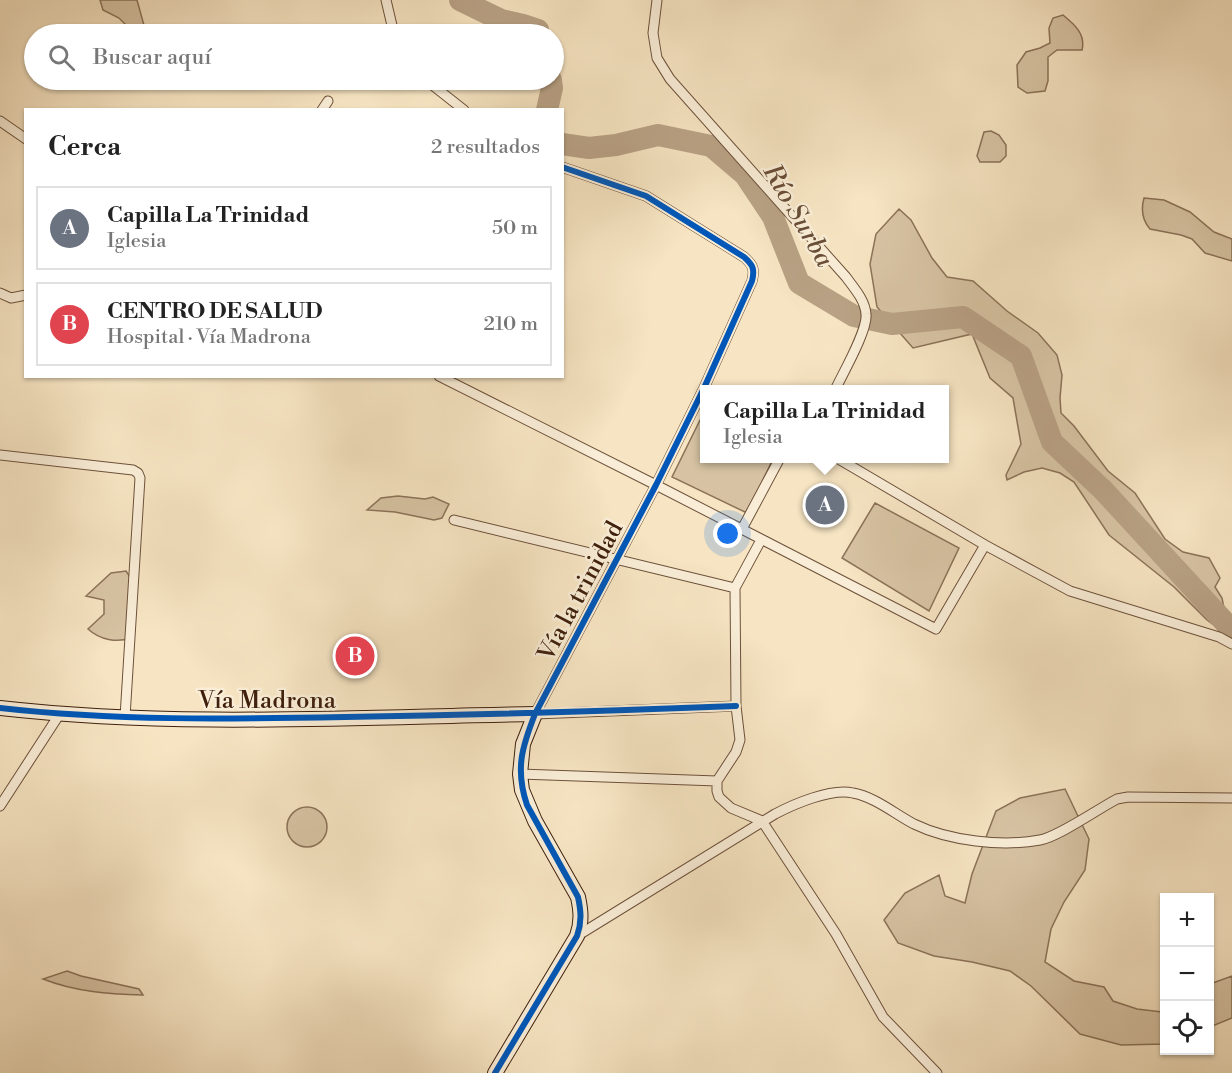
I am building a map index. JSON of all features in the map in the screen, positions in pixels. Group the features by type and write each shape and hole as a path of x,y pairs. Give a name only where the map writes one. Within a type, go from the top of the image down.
{"street":[{"path":"386,0 392,24"},
{"path":"657,0 653,33 657,57 670,79 846,277 859,295 867,314 865,327 837,385"},
{"path":"439,90 461,108"},
{"path":"0,121 24,138"},
{"name":"Vía la trinidad","path":"564,168 646,196 751,263 754,270 752,281 707,385"},
{"path":"0,293 11,298 24,295"},
{"path":"442,378 656,484 936,629 985,545"},
{"name":"Vía la trinidad","path":"536,714 700,399"},
{"path":"0,455 133,470 138,473 140,478 125,717"},
{"path":"742,530 778,463"},
{"path":"844,463 985,545 1070,591 1218,637 1232,644"},
{"path":"454,520 735,588"},
{"path":"761,540 735,588 736,706 740,740 739,747 717,781 717,791 724,803 762,821 836,934 883,1017 937,1073"},
{"path":"495,1073 578,936 581,924 578,897 526,805 522,790 520,774 523,744 536,714 736,706"},
{"name":"Vía Madrona","path":"0,708 59,715 232,719 536,714"},
{"path":"0,806 59,715"},
{"path":"520,774 717,781"},
{"path":"578,936 762,821 808,799 851,792 864,796 914,824 939,834 989,843 1046,838 1117,800 1128,797 1232,798"}],"shaded area":[{"path":"100,0 137,0 144,24 125,24 119,18 103,10"},
{"path":"1063,15 1081,34 1082,50 1057,50 1048,57 1048,81 1045,91 1027,93 1018,87 1017,65 1026,52 1050,43 1049,28 1053,18"},
{"path":"991,131 999,135 1006,145 1006,156 1000,162 980,162 977,156 984,132"},
{"path":"1144,198 1164,200 1190,212 1214,232 1232,239 1232,261 1205,253 1192,239 1150,229 1143,214"},
{"path":"899,209 911,220 932,258 947,277 973,281 1007,311 1038,333 1057,355 1062,375 1061,413 1074,426 1108,471 1135,493 1165,539 1183,552 1209,558 1220,578 1215,587 1222,598 1225,613 1232,615 1232,638 1207,620 1174,587 1109,535 1074,482 1060,473 1042,468 1024,472 1007,480 1006,475 1021,444 1013,398 990,378 972,334 913,348 877,307 870,264 876,234"},
{"path":"700,420 700,463 771,463 747,513 672,477"},
{"path":"398,496 425,499 433,497 449,504 442,518 434,520 395,512 367,510 381,498"},
{"path":"875,503 959,548 929,611 842,558"},
{"path":"126,571 134,583 131,638 114,640 103,638 88,629 104,614 104,600 86,596 111,573"},
{"path":"1065,789 1089,839 1085,870 1064,902 1051,929 1045,962 1074,981 1104,987 1113,1001 1137,1009 1160,1012 1160,1044 1121,1045 1080,1034 1031,986 1010,971 934,956 898,943 884,920 905,893 939,875 945,896 965,903 972,874 996,811 1020,798"},
{"path":"307,807 321,813 327,827 321,841 307,847 293,841 287,827 293,813"},
{"path":"67,971 139,989 143,995 80,990 43,979"},
{"path":"1232,976 1232,1018 1214,1025 1214,1001 1214,983"}],"waterway":[{"name":"Río Surba","path":"460,0 501,20 519,24"},
{"name":"Río Surba","path":"547,108 552,90"},
{"name":"Río Surba","path":"564,144 589,148 616,145 658,135 711,146 745,175 773,217 799,283 854,316 892,324 963,317 1021,356 1052,442 1103,490 1232,630"}],"cycle path":[{"path":"564,168 646,196 744,257 751,265 752,281 705,385"},
{"path":"495,1073 577,936 580,921 578,897 527,805 523,792 521,769 527,737 535,714 656,485 700,396"},
{"path":"0,708 129,717 302,718 736,706"}],"place":[{"name":"Capilla La Trinidad","path":"825,505"},
{"name":"CENTRO DE SALUD","path":"355,656"}]}
